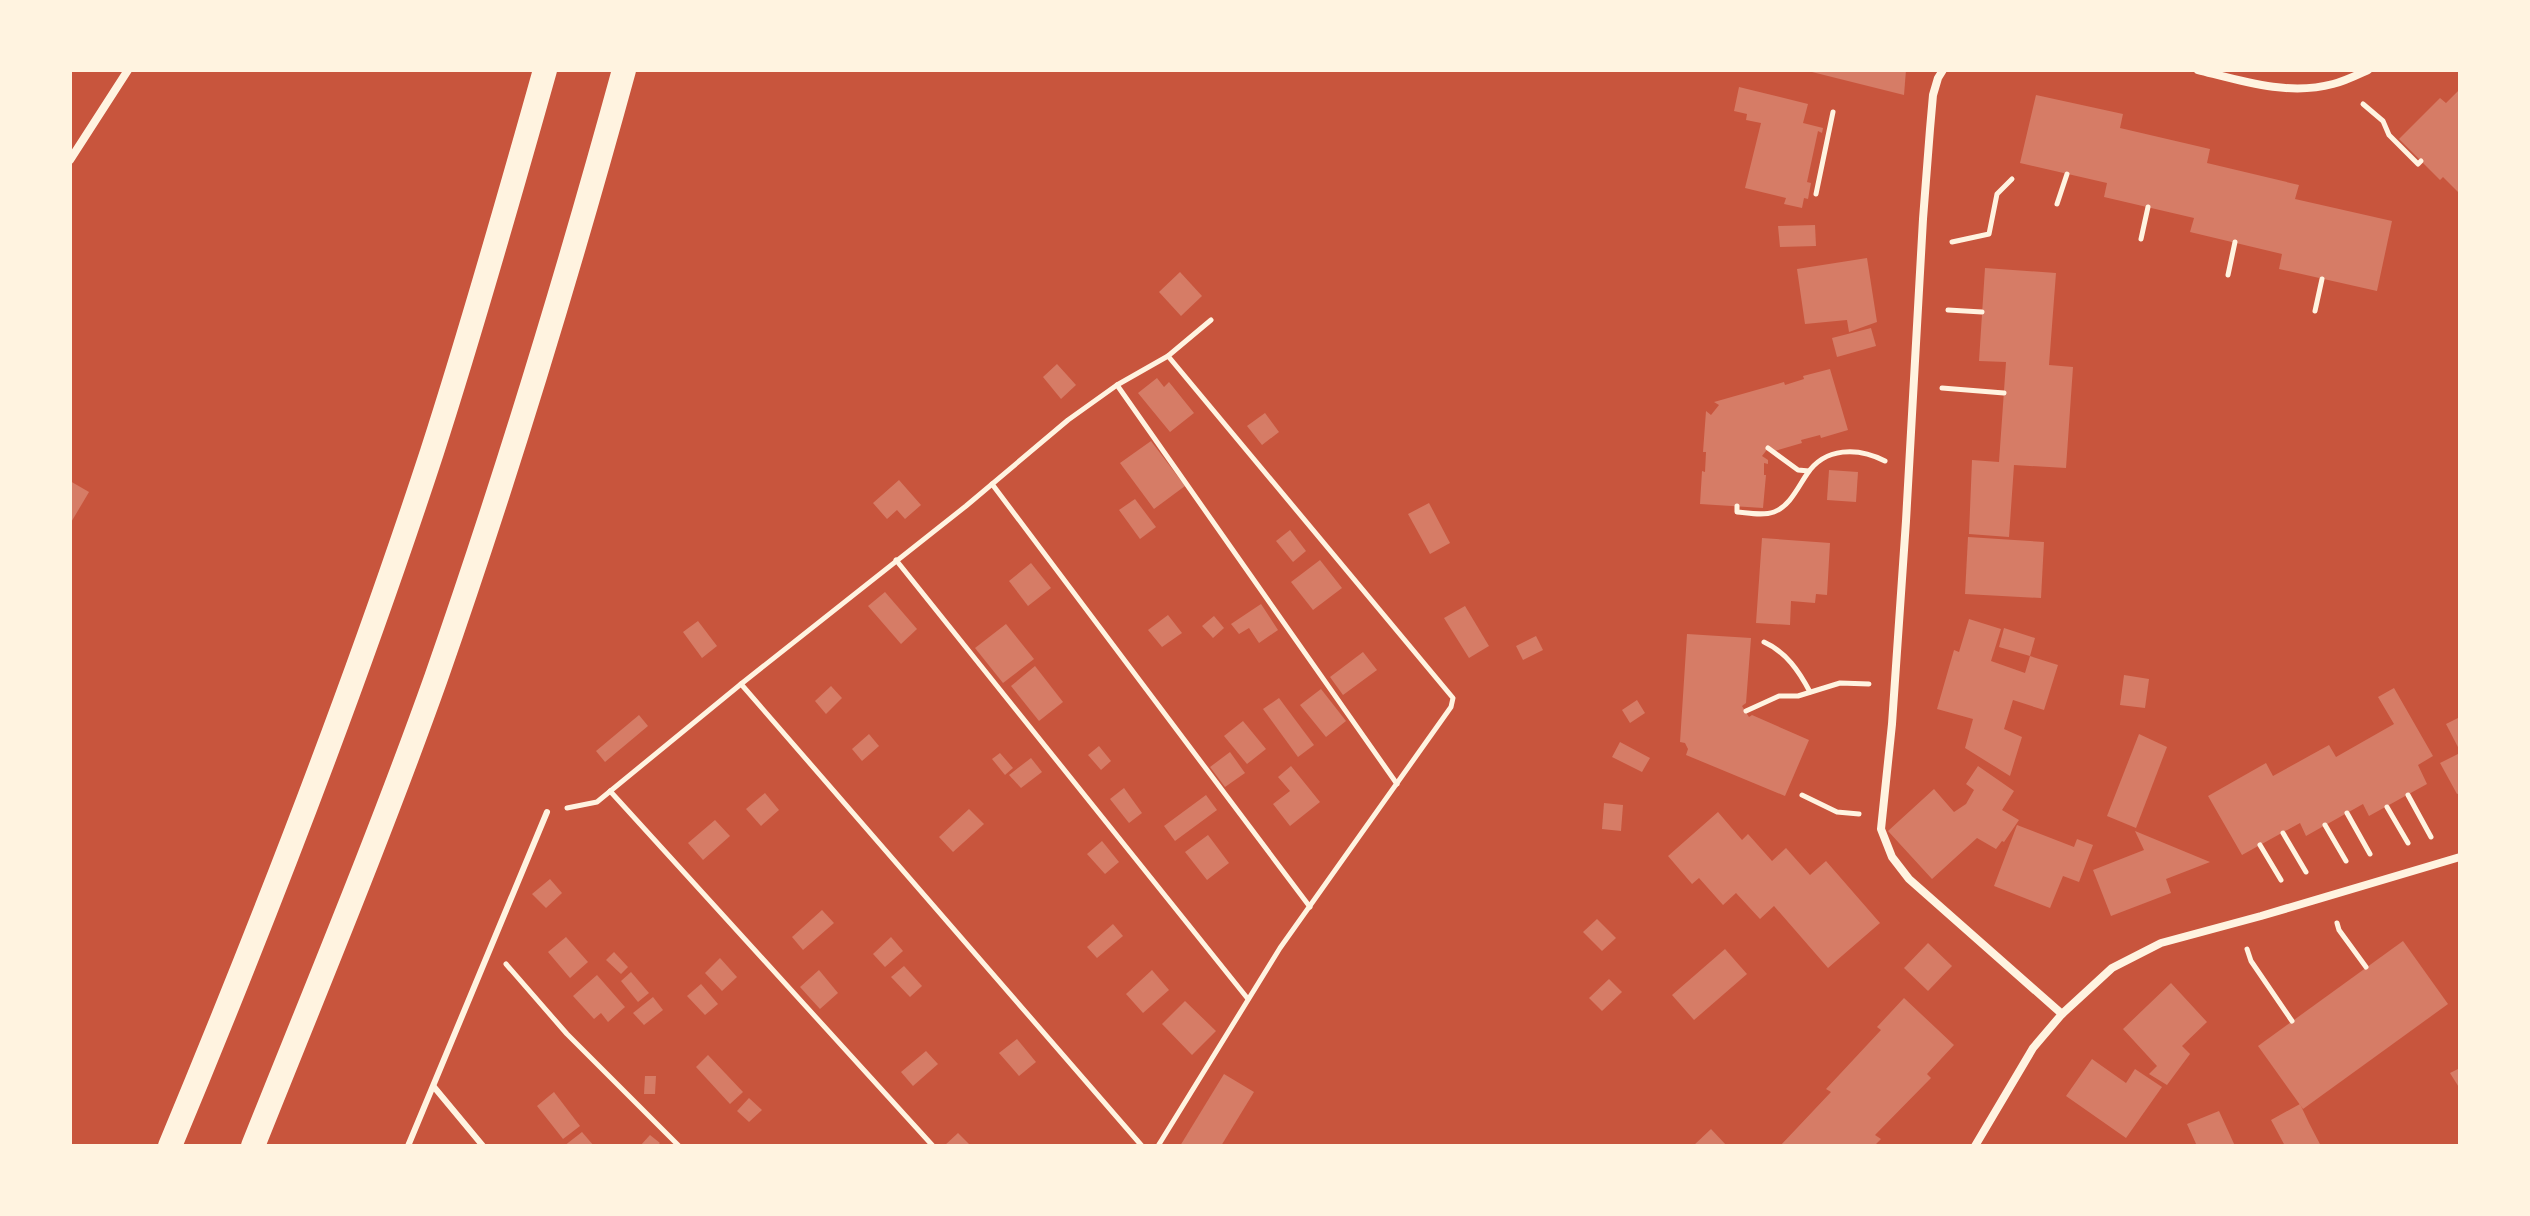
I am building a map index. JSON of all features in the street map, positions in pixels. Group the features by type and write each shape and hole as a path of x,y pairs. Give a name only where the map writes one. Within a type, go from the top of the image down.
{"highway":[{"path":"170,1146 297,830 431,454 486,278 545,70"},
{"path":"253,1146 435,678 544,348 624,70"}],"street":[{"path":"70,160 128,70"},
{"path":"1943,70 1933,95 1924,204 1906,521 1892,724 1881,829 1892,857 1909,879 2062,1014"},
{"path":"2198,70 2266,87 2301,89 2334,84 2368,70"},
{"path":"1975,1146 2033,1048 2062,1014 2112,968 2161,943 2460,857"}],"lane":[{"path":"408,1146 547,812"},
{"path":"434,1087 483,1146"}],"path":[{"path":"2363,104 2383,121 2389,135 2418,164 2421,161"},
{"path":"1816,194 1833,112"},
{"path":"2057,204 2067,174"},
{"path":"1952,242 1989,234 1997,194 2012,179"},
{"path":"2141,239 2148,207"},
{"path":"2228,275 2235,242"},
{"path":"2315,311 2322,279"},
{"path":"1948,310 1982,312"},
{"path":"547,812 597,802 1068,420 1117,385 1168,356 1211,320"},
{"path":"1158,1146 1248,999 1451,707 1453,698 1168,356"},
{"path":"1117,385 1397,784"},
{"path":"1942,388 2004,393"},
{"path":"1768,448 1798,470 1809,471"},
{"path":"1737,506 1737,512 1774,512 1790,499 1818,462 1844,451 1858,451 1885,461"},
{"path":"992,484 1310,907"},
{"path":"896,560 1248,999"},
{"path":"1764,642 1784,655 1810,692"},
{"path":"1746,711 1779,696 1798,696 1840,683 1869,684"},
{"path":"741,684 1142,1146"},
{"path":"610,791 933,1146"},
{"path":"1802,795 1837,812 1860,814"},
{"path":"2408,795 2431,837"},
{"path":"2387,807 2408,843"},
{"path":"2347,813 2370,854"},
{"path":"2325,825 2346,861"},
{"path":"2283,833 2306,872"},
{"path":"2260,845 2281,880"},
{"path":"2337,923 2366,967"},
{"path":"491,946 567,1034 679,1146"},
{"path":"2247,949 2251,961 2292,1021"}],"building":[{"path":"1906,70 1904,95 1808,71"},
{"path":"1739,87 1808,104 1803,123 1823,128 1822,133 1818,131 1807,182 1811,183 1808,199 1804,198 1802,208 1784,204 1786,198 1745,188 1761,123 1746,120 1747,114 1734,111"},
{"path":"2460,89 2460,194 2443,177 2440,180 2399,139 2440,98 2446,103"},
{"path":"2036,95 2123,114 2120,128 2210,149 2207,163 2299,185 2295,199 2392,221 2377,291 2279,269 2282,254 2190,232 2194,218 2104,197 2107,183 2020,163"},
{"path":"1815,225 1816,246 1780,247 1778,226"},
{"path":"1867,258 1877,322 1849,332 1847,320 1805,324 1797,269"},
{"path":"1985,268 2056,273 2049,365 2073,367 2066,468 2014,465 2009,537 1969,534 1972,460 1999,462 2006,362 1979,361"},
{"path":"1180,272 1202,296 1181,316 1159,292"},
{"path":"1871,328 1876,346 1837,357 1832,338"},
{"path":"1057,364 1076,385 1061,399 1043,377"},
{"path":"1830,369 1848,430 1801,440 1802,443 1775,451 1769,447 1762,456 1768,460 1768,464 1764,463 1763,508 1700,504 1702,471 1705,472 1706,411 1711,415 1719,405 1714,402 1784,382 1785,385 1804,379 1803,376"},
{"path":"1157,378 1164,387 1169,382 1194,413 1170,432 1138,393"},
{"path":"1265,413 1279,432 1262,445 1247,426"},
{"path":"1151,441 1185,486 1154,509 1120,463"},
{"path":"1829,470 1858,472 1856,502 1827,500"},
{"path":"899,480 921,505 905,519 897,510 887,519 873,503"},
{"path":"70,481 89,492 70,524"},
{"path":"1135,499 1156,527 1140,539 1119,510"},
{"path":"1429,503 1450,543 1430,554 1408,514"},
{"path":"1290,530 1306,551 1293,562 1276,541"},
{"path":"1968,537 2044,542 2041,598 1965,594"},
{"path":"1762,538 1830,543 1827,595 1816,594 1815,603 1791,601 1790,625 1756,623"},
{"path":"1320,560 1342,588 1313,610 1291,582"},
{"path":"1031,563 1051,588 1028,606 1009,581"},
{"path":"885,592 917,629 901,644 868,606"},
{"path":"1261,604 1278,630 1259,643 1249,628 1239,634 1231,624"},
{"path":"1465,606 1489,646 1469,658 1444,618"},
{"path":"1168,615 1182,633 1162,647 1148,630"},
{"path":"1214,616 1224,628 1213,638 1202,626"},
{"path":"1969,619 2001,629 1991,661 2025,673 2030,656 2058,665 2044,710 2013,700 2004,729 2022,737 2010,776 1965,748 1973,719 1937,709 1954,650 1959,652"},
{"path":"698,621 717,646 702,658 683,632"},
{"path":"1006,624 1034,659 1003,683 975,648"},
{"path":"2004,628 2035,638 2030,656 1999,647"},
{"path":"1687,634 1751,638 1746,703 1742,706 1749,717 1752,715 1809,740 1785,796 1686,755 1688,749 1685,743 1680,742"},
{"path":"1536,636 1543,650 1523,660 1516,646"},
{"path":"1363,652 1377,670 1343,695 1330,677"},
{"path":"1035,666 1063,702 1039,721 1011,686"},
{"path":"2124,675 2149,679 2145,708 2120,705"},
{"path":"831,686 842,698 826,714 815,701"},
{"path":"2394,688 2433,756 2418,765 2427,784 2369,816 2363,804 2306,836 2300,823 2242,855 2208,796 2266,763 2273,776 2329,745 2336,757 2394,724 2378,697"},
{"path":"1321,689 1346,721 1326,737 1300,705"},
{"path":"1279,698 1314,745 1298,757 1263,709"},
{"path":"1637,700 1645,713 1630,723 1622,710"},
{"path":"639,715 648,726 605,762 596,751"},
{"path":"2460,717 2460,751 2446,724"},
{"path":"1243,721 1266,749 1247,764 1224,736"},
{"path":"869,734 879,746 862,761 852,749"},
{"path":"2139,734 2167,747 2136,828 2107,816"},
{"path":"1620,742 1650,758 1642,772 1612,757"},
{"path":"1099,746 1111,761 1101,770 1088,755"},
{"path":"1230,752 1245,773 1225,787 1210,767"},
{"path":"1000,753 1013,768 1005,775 992,759"},
{"path":"2460,753 2460,793 2457,794 2440,763"},
{"path":"1031,758 1042,772 1021,788 1009,775"},
{"path":"1291,766 1320,802 1290,826 1273,804 1290,791 1278,777"},
{"path":"1978,766 2014,791 2002,810 2019,820 1996,849 1977,838 1932,879 1888,831 1934,789 1954,812 1966,804 1974,790 1966,784"},
{"path":"1124,788 1142,813 1129,823 1110,799"},
{"path":"765,793 779,810 761,826 746,809"},
{"path":"1206,795 1217,810 1175,841 1164,826"},
{"path":"1604,803 1623,805 1621,831 1602,829"},
{"path":"969,809 984,824 953,852 939,837"},
{"path":"1718,812 1742,840 1748,834 1772,861 1786,848 1810,875 1826,861 1880,923 1828,968 1774,906 1760,919 1736,893 1723,905 1699,878 1692,884 1668,856"},
{"path":"715,820 730,836 703,860 688,843"},
{"path":"2017,825 2074,847 2077,839 2093,845 2079,882 2063,876 2050,908 1994,886"},
{"path":"2135,831 2210,862 2166,879 2171,893 2111,916 2093,870 2144,850"},
{"path":"1208,835 1229,863 1207,880 1185,852"},
{"path":"1102,841 1119,862 1105,874 1087,854"},
{"path":"550,879 562,893 546,908 532,894"},
{"path":"822,910 834,923 803,950 792,937"},
{"path":"1597,919 1616,938 1602,951 1583,932"},
{"path":"1113,924 1123,936 1097,958 1087,947"},
{"path":"566,937 588,962 570,978 548,952"},
{"path":"891,937 903,951 885,967 873,954"},
{"path":"2403,941 2448,1004 2303,1109 2258,1046"},
{"path":"1928,943 1952,966 1928,991 1904,968"},
{"path":"1725,949 1747,974 1694,1020 1672,995"},
{"path":"614,952 628,967 621,974 606,960"},
{"path":"720,958 737,977 722,991 705,973"},
{"path":"904,966 922,986 910,997 891,977"},
{"path":"819,970 838,993 820,1009 800,987"},
{"path":"1152,970 1169,990 1143,1013 1126,994"},
{"path":"631,972 649,993 638,1002 621,981"},
{"path":"597,975 625,1007 608,1022 601,1013 594,1019 573,996"},
{"path":"1609,979 1622,992 1602,1011 1589,998"},
{"path":"2171,983 2207,1022 2182,1046 2190,1054 2167,1085 2149,1074 2157,1066 2123,1029"},
{"path":"701,984 718,1004 705,1015 687,996"},
{"path":"653,997 663,1010 644,1025 633,1013"},
{"path":"1904,998 1954,1045 1927,1074 1931,1078 1875,1135 1881,1139 1874,1146 1780,1146 1831,1092 1826,1089 1881,1030 1877,1027"},
{"path":"1185,1001 1216,1031 1192,1055 1162,1024"},
{"path":"1017,1039 1036,1062 1019,1076 999,1053"},
{"path":"926,1051 938,1064 913,1086 901,1072"},
{"path":"708,1055 743,1092 730,1104 696,1067"},
{"path":"2092,1059 2126,1083 2135,1069 2162,1087 2126,1138 2066,1096"},
{"path":"2460,1068 2460,1089 2450,1073"},
{"path":"1224,1074 1254,1092 1221,1146 1180,1146"},
{"path":"645,1076 656,1076 655,1094 644,1094"},
{"path":"554,1092 580,1126 563,1139 537,1106"},
{"path":"749,1098 762,1110 749,1122 737,1111"},
{"path":"2300,1104 2321,1146 2285,1146 2271,1120"},
{"path":"2219,1111 2235,1146 2197,1146 2187,1124"},
{"path":"1711,1129 1727,1146 1693,1146"},
{"path":"582,1132 594,1146 564,1146"},
{"path":"958,1133 971,1146 944,1146"},
{"path":"650,1135 660,1143 657,1146 640,1146"}]}
